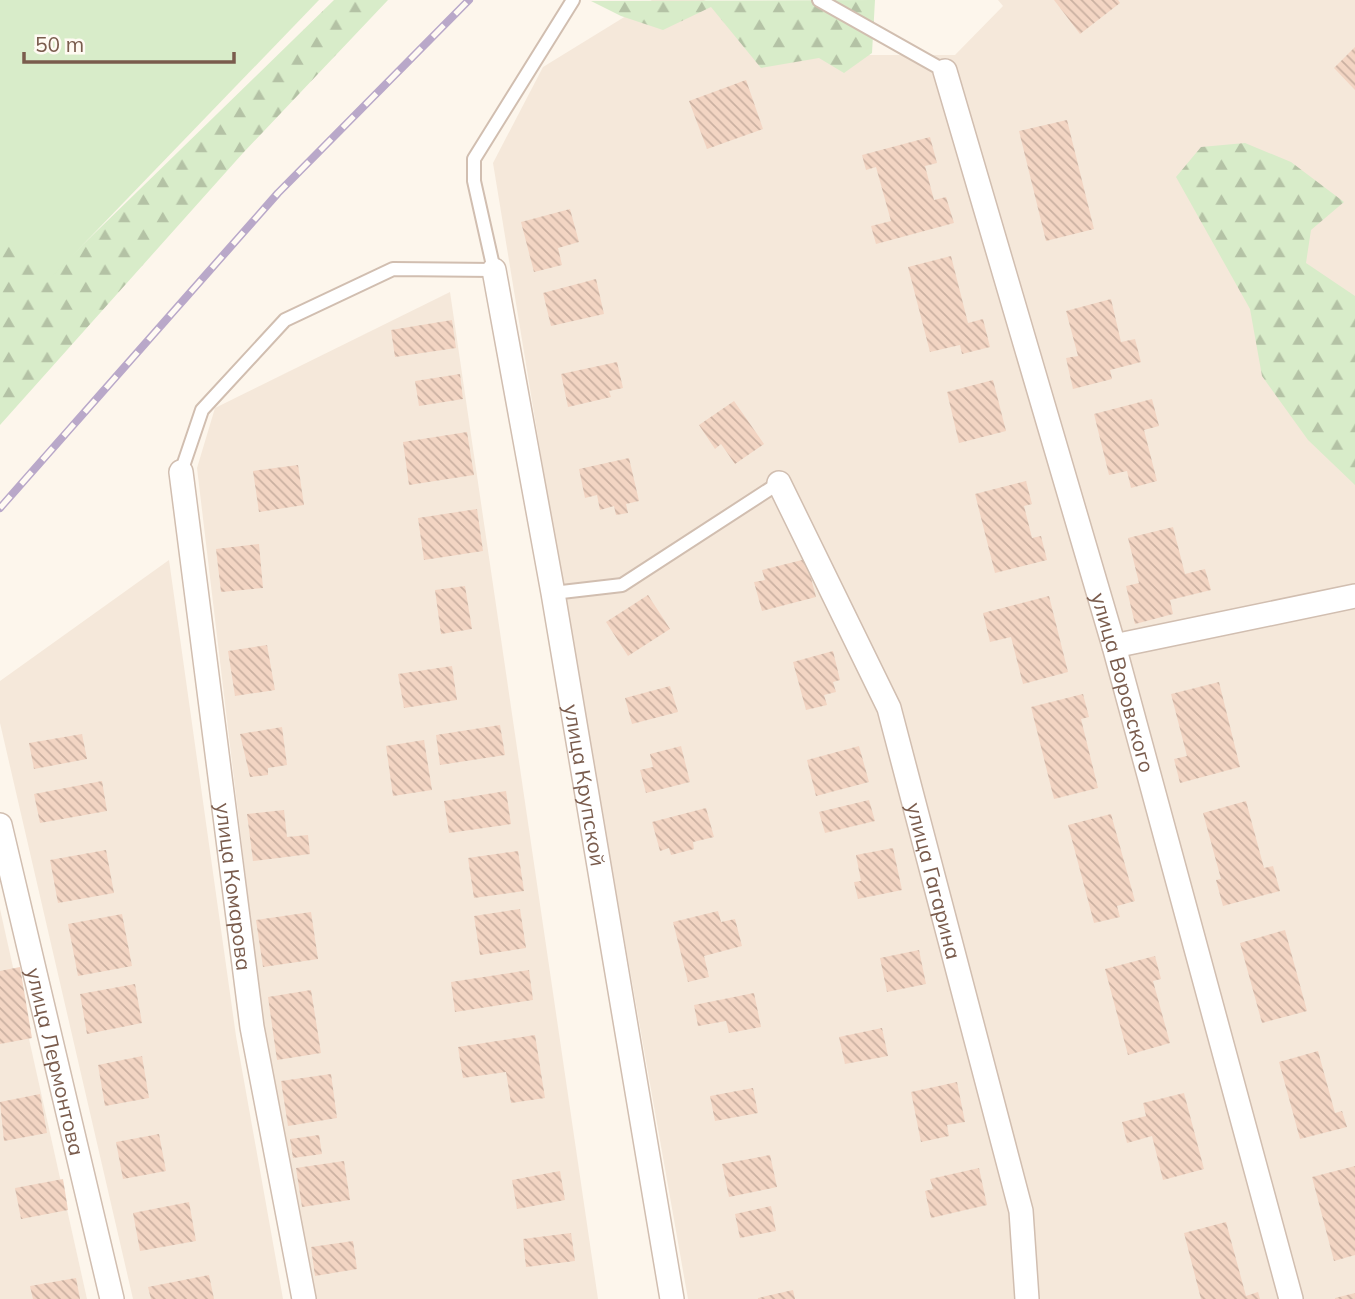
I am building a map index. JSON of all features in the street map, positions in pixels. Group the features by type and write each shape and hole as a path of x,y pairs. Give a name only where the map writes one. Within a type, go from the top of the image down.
{"street":[{"name":"улица Воровского","path":"945,71 1114,646 1291,1299"},
{"name":"улица Крупской","path":"494,271 553,593 672,1299"},
{"name":"улица Комарова","path":"181,472 252,1027 304,1299"},
{"name":"улица Гагарина","path":"779,482 888,708 1021,1211 1027,1299"},
{"path":"1114,646 1355,596"},
{"name":"улица Лермонтова","path":"0,825 112,1299"}],"lane":[{"path":"181,472 202,410 285,320 393,269 494,271 474,181 474,159 573,0"},
{"path":"819,0 945,71"},
{"path":"553,593 622,584 779,482"}],"shaded area":[{"path":"652,0 704,0 798,55 955,55 1003,6 998,0 1355,0 1355,1299 688,1299 565,602 493,163 543,67"},
{"path":"450,292 598,1299 315,1299 262,1014 197,468 215,408"},
{"path":"169,560 236,1036 283,1299 133,1299 0,723 0,681"},
{"path":"0,909 87,1299 0,1299"}],"green space":[{"path":"0,0 319,0 46,283 0,230"},
{"path":"334,0 388,0 243,153 0,425 0,196 62,265"},
{"path":"875,0 872,53 844,73 819,58 761,68 711,7 663,30 621,16 591,1"},
{"path":"1245,143 1291,162 1344,202 1311,230 1306,263 1355,296 1355,485 1308,440 1262,376 1250,309 1176,177 1201,147"}],"building":[{"path":"1054,0 1118,0 1120,3 1080,34"},
{"path":"1355,47 1355,90 1334,68"},
{"path":"746,80 763,129 707,149 689,101"},
{"path":"1067,120 1094,229 1046,241 1019,131"},
{"path":"930,137 937,163 925,166 934,200 946,197 954,223 876,244 871,226 891,221 876,167 866,170 862,155"},
{"path":"570,209 579,242 558,248 562,265 534,272 521,222"},
{"path":"951,256 968,323 983,319 990,347 962,354 960,345 930,352 908,267"},
{"path":"596,279 604,314 551,326 543,293"},
{"path":"1111,299 1121,342 1135,339 1141,362 1110,370 1112,379 1073,389 1066,358 1078,356 1066,311"},
{"path":"452,320 456,348 395,357 391,330"},
{"path":"617,362 623,388 609,391 611,397 568,407 561,374"},
{"path":"460,374 463,399 419,406 415,381"},
{"path":"993,380 1006,431 959,443 947,392"},
{"path":"1152,399 1159,426 1144,430 1157,481 1131,488 1127,471 1109,475 1094,414"},
{"path":"734,401 764,444 735,464 721,444 715,449 699,425"},
{"path":"467,432 474,475 409,485 403,442"},
{"path":"629,458 639,501 626,504 628,513 616,515 614,506 600,510 597,495 585,498 579,469"},
{"path":"298,465 304,505 259,512 253,471"},
{"path":"1026,481 1032,504 1024,506 1032,538 1041,536 1047,560 995,573 975,494"},
{"path":"477,509 483,551 424,560 418,518"},
{"path":"1173,527 1185,574 1205,569 1211,590 1170,600 1173,614 1135,624 1126,586 1139,583 1128,538"},
{"path":"259,544 263,588 221,592 216,549"},
{"path":"806,559 816,597 762,611 754,582 765,580 762,570"},
{"path":"465,586 472,629 441,634 435,590"},
{"path":"648,595 670,629 628,656 606,622"},
{"path":"1049,596 1068,672 1023,684 1011,637 990,642 983,613"},
{"path":"267,645 275,690 235,696 228,651"},
{"path":"833,651 840,680 833,682 836,692 824,695 827,705 806,710 793,662"},
{"path":"452,666 457,700 404,708 398,674"},
{"path":"1219,682 1240,767 1180,783 1174,759 1187,756 1171,694"},
{"path":"670,686 678,712 632,724 625,698"},
{"path":"1083,694 1089,717 1081,719 1098,788 1054,799 1031,707"},
{"path":"500,725 505,755 440,765 436,735"},
{"path":"282,727 287,765 268,768 268,775 250,777 240,734"},
{"path":"82,734 87,759 34,769 29,743"},
{"path":"424,740 432,790 393,796 386,746"},
{"path":"681,746 690,782 646,793 640,770 653,767 650,754"},
{"path":"859,746 869,782 816,796 807,760"},
{"path":"102,781 107,811 40,823 34,794"},
{"path":"506,791 511,824 449,833 444,801"},
{"path":"869,800 875,821 825,833 819,812"},
{"path":"1246,801 1264,868 1273,866 1280,891 1223,906 1216,880 1221,879 1203,813"},
{"path":"706,808 714,837 693,842 694,849 671,855 669,848 660,851 652,822"},
{"path":"284,810 287,837 308,835 310,854 253,861 247,814"},
{"path":"1111,814 1135,901 1117,906 1120,917 1094,923 1068,825"},
{"path":"893,848 902,890 858,899 854,882 861,881 856,855"},
{"path":"106,850 114,893 58,903 50,860"},
{"path":"518,851 524,891 474,898 468,858"},
{"path":"520,909 526,948 480,955 474,916"},
{"path":"718,911 721,922 735,919 742,946 704,956 709,977 688,982 673,922"},
{"path":"311,912 318,959 263,967 256,920"},
{"path":"122,914 132,966 78,976 68,924"},
{"path":"1285,930 1307,1011 1262,1023 1240,943"},
{"path":"919,950 926,984 887,992 880,958"},
{"path":"1155,956 1161,979 1153,981 1170,1043 1128,1055 1105,969"},
{"path":"20,967 32,1038 0,1044 0,971"},
{"path":"529,970 533,1000 455,1012 451,982"},
{"path":"135,984 142,1023 87,1034 80,994"},
{"path":"311,990 321,1053 277,1060 268,997"},
{"path":"754,993 761,1027 729,1033 726,1021 698,1026 694,1005"},
{"path":"882,1028 888,1056 845,1064 839,1037"},
{"path":"535,1035 545,1098 511,1103 506,1072 463,1078 458,1047"},
{"path":"1318,1051 1335,1113 1342,1111 1347,1127 1300,1139 1279,1062"},
{"path":"142,1056 149,1098 105,1106 98,1065"},
{"path":"331,1074 337,1118 288,1126 281,1081"},
{"path":"957,1082 965,1122 947,1125 949,1136 921,1142 911,1092"},
{"path":"753,1088 758,1113 715,1121 710,1096"},
{"path":"1184,1093 1204,1169 1163,1180 1152,1136 1127,1143 1122,1122 1146,1116 1143,1103"},
{"path":"40,1094 47,1133 4,1141 0,1102"},
{"path":"159,1134 166,1171 123,1179 116,1142"},
{"path":"319,1135 322,1154 293,1158 290,1139"},
{"path":"770,1155 777,1187 729,1197 722,1164"},
{"path":"344,1161 350,1200 302,1207 296,1168"},
{"path":"1355,1166 1355,1255 1334,1261 1312,1177"},
{"path":"979,1168 987,1205 931,1218 925,1191 933,1189 930,1179"},
{"path":"560,1171 565,1200 517,1209 512,1180"},
{"path":"63,1179 68,1210 21,1219 15,1188"},
{"path":"189,1202 196,1241 140,1251 133,1213"},
{"path":"771,1206 776,1231 740,1238 735,1214"},
{"path":"1226,1222 1246,1296 1258,1292 1260,1299 1201,1299 1184,1233"},
{"path":"571,1233 575,1261 526,1267 523,1239"},
{"path":"353,1241 357,1269 315,1276 311,1247"},
{"path":"209,1275 214,1299 151,1299 148,1287"},
{"path":"76,1278 80,1299 33,1299 30,1286"},
{"path":"793,1290 795,1299 758,1299 758,1298"},
{"path":"1355,1293 1355,1299 1335,1299 1335,1298"}],"railway":[{"path":"0,508 278,193 469,0"}]}
